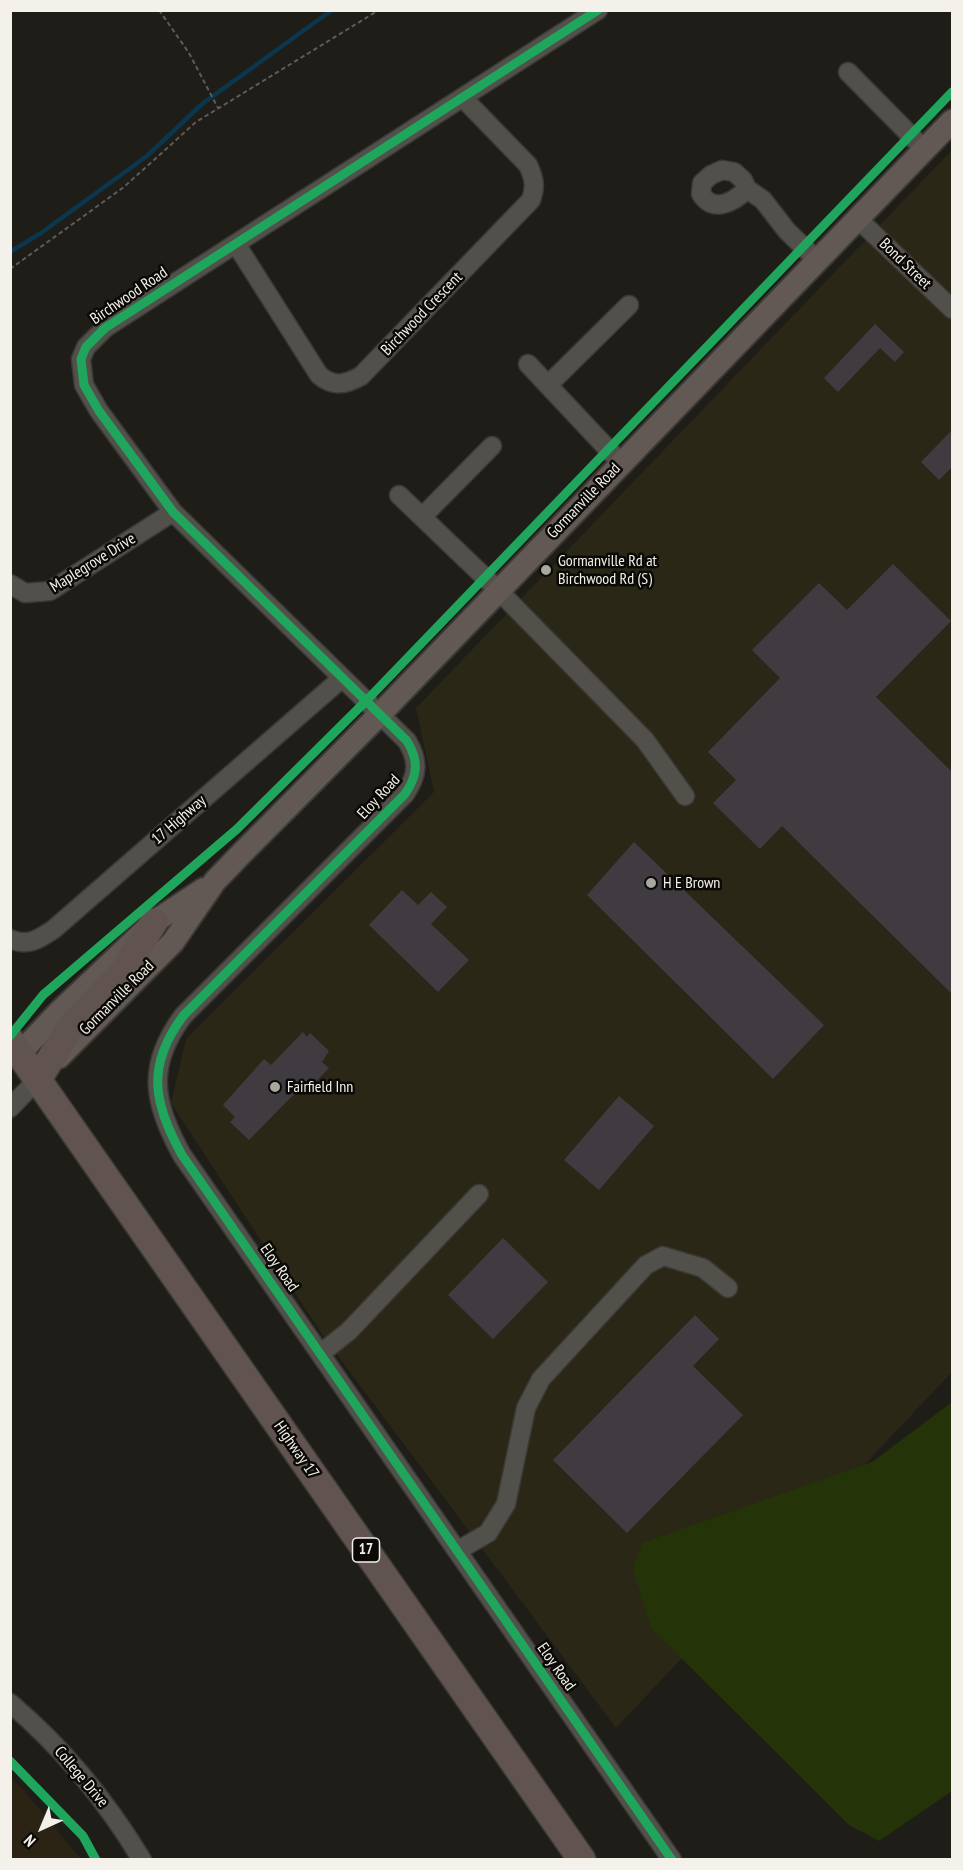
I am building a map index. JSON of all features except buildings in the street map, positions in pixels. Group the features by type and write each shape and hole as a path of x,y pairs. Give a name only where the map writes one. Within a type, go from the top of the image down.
{"highway":[{"path":"38,1079 71,1026 123,972 154,922"},
{"name":"Highway 17","path":"14,1052 38,1079 582,1860"}],"main road":[{"name":"Gormanville Road","path":"38,1079 173,942 215,881 379,715 952,121"},
{"name":"Gormanville Road","path":"14,1052 154,922 215,881"}],"street":[{"name":"Birchwood Road","path":"379,715 173,512 90,397 81,372 81,359 86,347 105,328 598,10"},
{"path":"848,72 925,150"},
{"name":"Birchwood Crescent","path":"236,244 319,375 337,384 350,383 361,376 531,200 535,189 534,177 528,165 463,98"},
{"path":"747,189 763,200 788,231 818,261"},
{"name":"Bond Street","path":"858,219 952,309"},
{"path":"548,385 629,305"},
{"path":"528,364 621,463"},
{"path":"422,517 492,446"},
{"path":"399,495 498,590 645,740 685,796"},
{"name":"Maplegrove Drive","path":"10,584 25,593 50,591 173,512"},
{"name":"17 Highway","path":"10,939 21,944 30,943 54,929 340,679"},
{"name":"Eloy Road","path":"379,715 407,741 414,753 417,766 414,780 405,794 183,1016 163,1048 158,1065 158,1100 167,1127 182,1155 672,1860"},
{"name":"Gormanville Road","path":"10,1108 38,1079"},
{"path":"320,1353 349,1331 479,1194"},
{"path":"457,1551 488,1533 506,1504 526,1408 541,1379 578,1343 614,1298 646,1265 663,1256 703,1268 728,1288"},
{"name":"College Drive","path":"10,1703 33,1722 90,1785 142,1860"}],"path":[{"path":"159,10 189,52 218,108"},
{"path":"10,269 124,187 196,123 379,10"}],"shaded area":[{"path":"952,150 952,1372 616,1728 323,1336 171,1103 186,1039 434,792 416,708"},
{"path":"10,1777 21,1787 81,1859 11,1859"}],"green space":[{"path":"952,1402 952,1791 879,1841 849,1825 651,1628 633,1569 642,1543 872,1462"}],"waterway":[{"path":"10,252 41,233 147,156 202,104 332,10"}],"cycle path":[{"path":"598,10 105,328 86,347 81,359 84,385 99,411 173,512 407,741 415,762 415,774 405,794 183,1016 171,1034 163,1052 158,1085 160,1101 172,1136 182,1155 672,1860"},
{"path":"10,1036 43,995 237,829 365,702 952,92"},
{"path":"10,1761 83,1836 96,1860"}],"place":[{"name":"Gormanville Rd at Birchwood Rd (S)","path":"546,570"},
{"name":"H E Brown","path":"651,883"},
{"name":"Fairfield Inn","path":"275,1087"}]}
